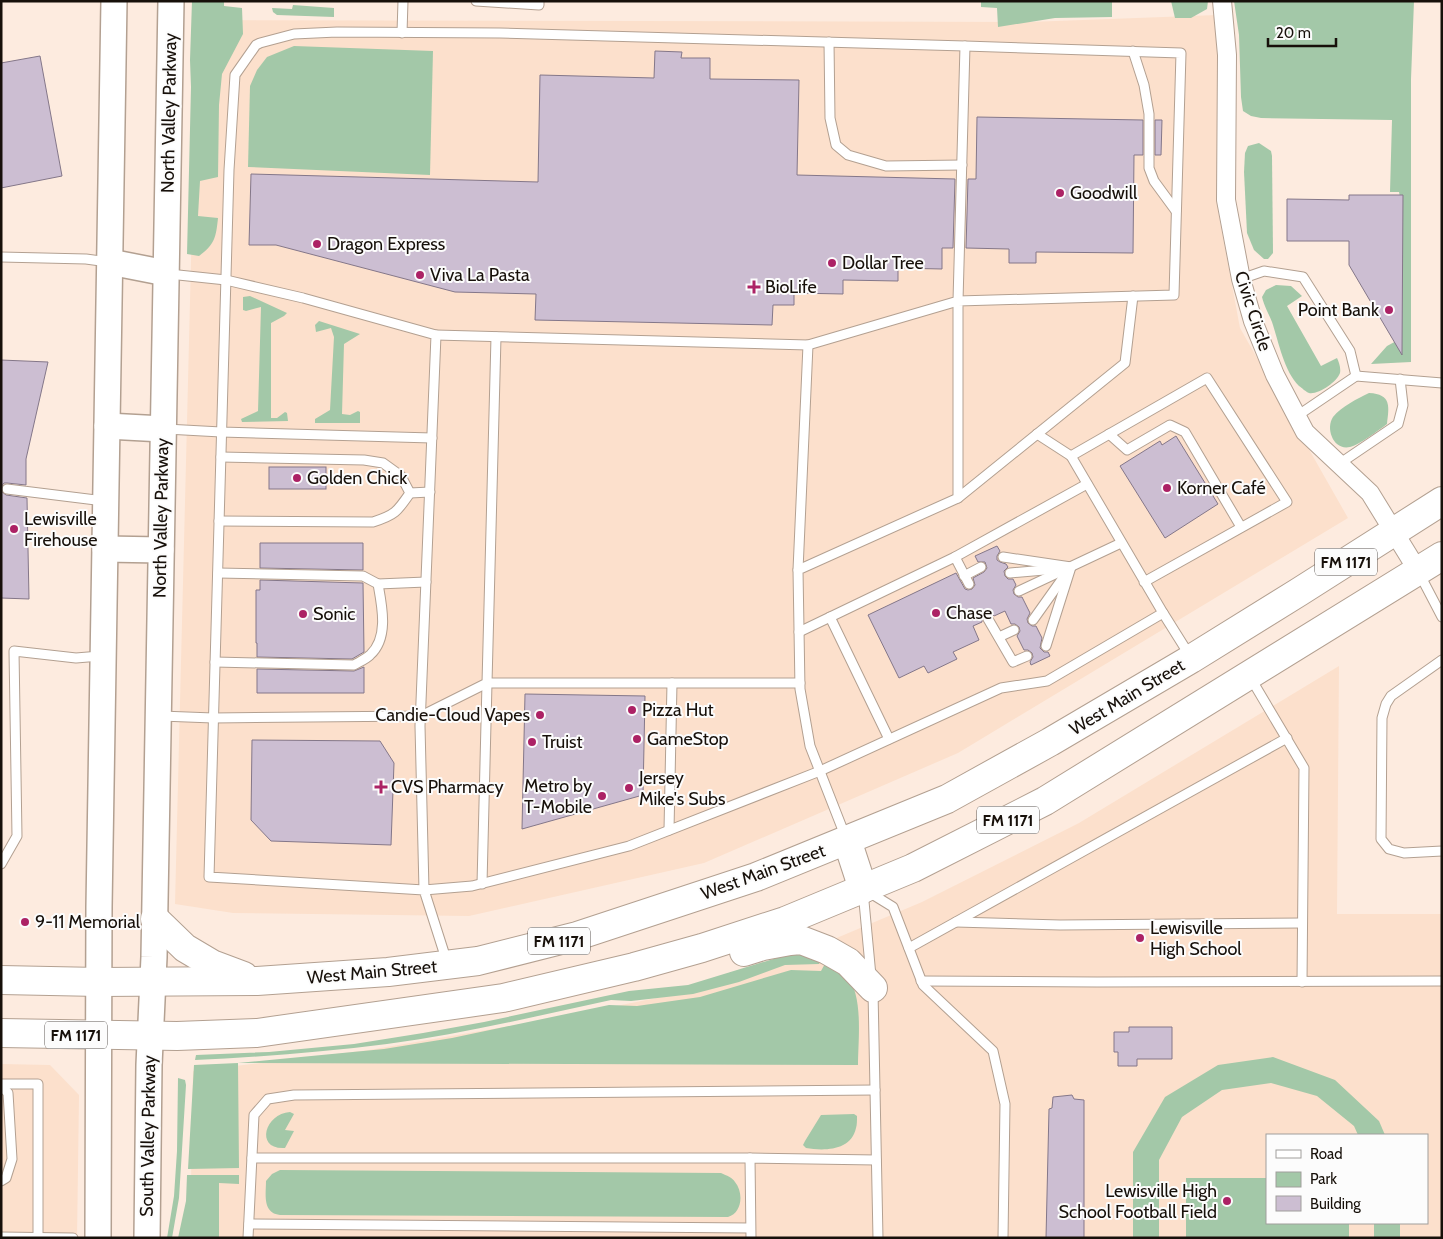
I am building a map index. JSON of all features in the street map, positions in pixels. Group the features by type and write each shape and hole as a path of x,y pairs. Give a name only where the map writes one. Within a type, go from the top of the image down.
{"main road":[{"path":"98,1238 103,656 114,1"},
{"name":"North Valley Parkway","path":"150,1035 153,982 171,1"},
{"path":"110,262 166,273"},
{"path":"107,426 163,429"},
{"name":"West Main Street","path":"1,980 99,982 257,981 388,972 478,961 577,936 756,878 947,799 1050,742 1191,659 1442,501"},
{"path":"105,549 160,550"},
{"name":"FM 1171","path":"1,1033 187,1036 257,1033 503,998 634,967 702,948 785,920 913,868 1045,801 1442,556"},
{"path":"847,840 863,889"},
{"path":"154,919 185,948 212,964 257,981"},
{"path":"634,967 707,965 763,946 801,940 827,950 848,962 873,988"},
{"name":"South Valley Parkway","path":"147,1238 150,1035"}],"street":[{"name":"Civic Circle","path":"1222,1 1227,55 1226,200 1241,279 1254,321 1275,375 1306,432 1370,493 1418,571"}],"lane":[{"path":"402,33 403,1"},
{"path":"476,1 539,5 539,1"},
{"path":"166,273 226,280 303,298 436,335 808,345 958,300 1174,295 1181,53 500,33 337,32 294,34 256,45 235,74 229,170 226,280 221,432 209,878 424,890 482,884 630,846 820,771 1001,688 1047,681 1163,613"},
{"path":"829,42 830,118 836,145 848,155 886,166 962,165"},
{"path":"958,498 958,300 965,46"},
{"path":"1133,51 1144,85 1150,114 1149,168 1154,181 1176,211"},
{"path":"1,257 86,259 110,262"},
{"path":"1241,279 1264,271 1303,277 1350,351 1356,376"},
{"path":"798,570 958,498 1126,363 1133,296"},
{"path":"436,335 420,716 424,890 448,965"},
{"path":"482,884 496,337"},
{"path":"808,345 798,570 800,683 810,746 847,840"},
{"path":"1297,416 1356,376 1442,383"},
{"path":"1071,456 1207,378 1286,502 1144,582"},
{"path":"1339,464 1398,424 1403,405 1400,380"},
{"path":"1109,434 1127,450 1170,425 1185,432 1241,527"},
{"path":"163,429 432,438"},
{"path":"1037,434 1071,456 1191,659"},
{"path":"221,456 364,460 383,463 401,476 410,493"},
{"path":"799,632 955,557 1087,484"},
{"path":"7,490 105,502"},
{"path":"410,493 430,492"},
{"path":"219,521 373,522 389,517 400,508 410,493"},
{"path":"1019,591 1121,543"},
{"path":"955,557 969,584"},
{"path":"1003,557 1071,567"},
{"path":"964,576 981,567"},
{"path":"1010,573 1071,567"},
{"path":"1033,620 1071,567"},
{"path":"1046,646 1071,567"},
{"path":"1418,571 1442,617"},
{"path":"218,573 362,576 378,584 426,582"},
{"path":"215,662 354,665 371,654 382,637 382,607 378,584"},
{"path":"830,617 889,739"},
{"path":"988,619 1013,662 1026,656"},
{"path":"999,637 1014,630"},
{"path":"1,864 17,836 14,651 76,658 103,656"},
{"path":"1442,660 1390,696 1386,704 1382,718 1381,839 1389,849 1404,853 1442,851"},
{"path":"1249,675 1304,768 1302,982"},
{"path":"158,716 214,718 420,716 487,683 800,683"},
{"path":"670,830 672,683"},
{"path":"909,948 1286,738"},
{"path":"863,889 893,907 923,985 993,1051 1005,1104 1003,1238"},
{"path":"863,889 873,988 878,1238"},
{"path":"956,922 1060,925 1302,923"},
{"path":"921,981 1442,981"},
{"path":"1,1085 38,1084 38,1238"},
{"path":"1,1085 8,1093 12,1159 6,1178 1,1181"},
{"path":"248,1238 254,1115 268,1099 294,1095 875,1090"},
{"path":"252,1158 750,1158 876,1160"},
{"path":"249,1224 750,1233 750,1158"},
{"path":"1,1237 72,1238"}],"shaded area":[{"path":"1217,15 1218,211 1240,328 1348,518 958,753 704,863 469,916 233,913 175,904 197,20 1029,22"},
{"name":"Lewisville High School","path":"1339,666 1337,914 1442,914 1442,1238 190,1238 193,1071 369,1050 540,1021 687,992 782,961 922,902 1079,823"},
{"path":"1,1064 50,1065 79,1095 77,1238 1,1238"}],"green space":[{"path":"192,1 224,1 224,6 242,8 243,34 222,74 219,105 218,177 200,181 198,216 218,218 212,244 199,256 187,254"},
{"path":"981,1 1112,1 1112,17 1055,18 998,27 997,8 981,7"},
{"path":"1171,1 1208,1 1207,9 1191,18 1175,18"},
{"path":"1234,1 1414,1 1411,79 1411,362 1371,364 1387,346 1400,339 1401,202 1399,192 1390,192 1392,120 1261,118 1251,116 1243,111 1239,35"},
{"path":"293,5 334,8 334,17 277,15 273,12 272,8 292,9"},
{"path":"294,46 433,51 430,175 248,167 250,86 257,70 267,57"},
{"path":"1259,143 1271,151 1272,156 1273,253 1268,259 1264,259 1254,250 1247,233 1245,153 1248,146"},
{"path":"1276,285 1291,286 1302,296 1287,306 1321,366 1337,358 1340,373 1331,384 1322,390 1309,393 1299,386 1289,373 1262,297 1266,290"},
{"path":"250,296 287,313 271,323 271,418 277,418 285,412 287,413 288,421 242,422 241,419 258,411 261,307 243,310 243,297"},
{"path":"319,321 360,334 344,344 342,414 350,415 358,411 360,412 360,423 315,423 315,419 330,410 334,337 331,328 316,332 315,325"},
{"path":"1369,393 1382,396 1387,402 1387,424 1354,446 1339,446 1332,438 1330,427 1333,417 1345,406"},
{"path":"796,952 821,957 819,964 785,965 739,982 693,994 631,1001 611,1000 415,1040 315,1052 195,1060 196,1055 269,1052 354,1044 423,1033 629,991 688,985"},
{"path":"827,960 846,975 852,983 858,1005 858,1065 238,1063 384,1049 452,1038 609,1005 637,1006 700,997 791,970 821,971"},
{"path":"1273,1057 1335,1080 1379,1121 1385,1134 1358,1134 1354,1126 1317,1096 1271,1083 1222,1090 1182,1117 1159,1160 1159,1238 1133,1238 1133,1152 1165,1097 1218,1065"},
{"path":"238,1063 239,1168 188,1169 194,1065"},
{"path":"178,1078 185,1080 186,1085 179,1198 172,1238 167,1238 174,1196"},
{"path":"290,1112 294,1114 285,1130 294,1131 285,1148 269,1144 266,1132 269,1125 281,1114"},
{"path":"854,1114 857,1116 856,1128 853,1136 843,1145 836,1148 821,1149 806,1148 803,1145 821,1115"},
{"path":"280,1170 721,1173 731,1178 738,1186 740,1202 733,1215 728,1217 280,1215 270,1211 268,1207 266,1202 266,1181 272,1174"},
{"path":"187,1175 239,1175 239,1184 219,1183 219,1238 178,1238 186,1201"},
{"name":"Lewisville High School Football Field","path":"1186,1178 1266,1178 1266,1224 1349,1224 1349,1238 1186,1238"},
{"path":"1374,1224 1400,1224 1400,1238 1374,1238"}],"building":[{"path":"655,51 682,52 681,58 710,58 710,79 799,80 797,175 955,179 953,248 942,248 942,269 898,268 898,281 843,280 843,294 794,293 794,305 773,305 772,325 535,320 536,294 455,292 276,245 249,245 251,174 538,182 540,75 654,78"},
{"path":"40,56 62,176 1,188 1,63"},
{"path":"977,117 1143,120 1143,155 1134,155 1133,253 1036,252 1036,263 1009,263 1009,249 966,248 968,179 976,179"},
{"path":"1155,120 1162,120 1161,155 1155,155"},
{"name":"Point Bank","path":"1349,195 1403,195 1402,355 1349,265 1349,241 1287,241 1287,199 1349,200"},
{"path":"1,360 48,362 26,459 26,485 4,483 1,487"},
{"path":"1176,436 1218,504 1165,538 1120,466 1160,441 1162,445"},
{"name":"Golden Chick","path":"269,467 326,467 326,489 269,489"},
{"path":"1,491 6,495 27,498 29,599 1,598"},
{"path":"260,543 363,543 363,570 260,568"},
{"name":"Chase","path":"997,546 1000,551 997,560 1008,567 1004,571 1005,576 1008,579 1013,579 1016,585 1013,590 1014,594 1022,597 1030,613 1027,619 1028,623 1036,626 1042,638 1040,648 1044,652 1048,652 1050,656 1031,665 1032,653 1024,650 1017,636 1020,631 1019,627 1011,624 1005,611 994,616 988,613 982,616 982,622 973,626 979,640 953,652 957,659 928,673 924,666 899,678 868,615 956,573 965,589 972,589 975,585 973,578 984,572 987,568 985,562 978,562 975,556"},
{"name":"Sonic","path":"260,580 363,583 364,652 352,659 257,657 256,590 260,590"},
{"path":"364,667 364,693 257,693 257,669 354,671"},
{"path":"525,694 645,696 643,795 522,829"},
{"name":"CVS Pharmacy","path":"252,740 380,741 394,763 391,845 271,841 251,820"},
{"path":"1129,1027 1172,1027 1172,1059 1137,1059 1137,1066 1118,1066 1118,1052 1114,1052 1114,1032 1129,1032"},
{"path":"1072,1095 1074,1099 1084,1100 1084,1238 1046,1238 1049,1109 1052,1108 1053,1097"}],"place":[{"name":"Goodwill","path":"1060,193"},
{"name":"Dragon Express","path":"317,244"},
{"name":"Dollar Tree","path":"832,263"},
{"name":"Viva La Pasta","path":"420,275"},
{"name":"BioLife","path":"754,287"},
{"name":"Point Bank","path":"1389,310"},
{"name":"Golden Chick","path":"297,478"},
{"name":"Korner Café","path":"1167,488"},
{"name":"Lewisville Firehouse","path":"14,529"},
{"name":"Chase","path":"936,613"},
{"name":"Sonic","path":"303,614"},
{"name":"Pizza Hut","path":"632,710"},
{"name":"Candie-Cloud Vapes","path":"540,715"},
{"name":"GameStop","path":"637,739"},
{"name":"Truist","path":"532,742"},
{"name":"CVS Pharmacy","path":"381,787"},
{"name":"Jersey Mike's Subs","path":"629,788"},
{"name":"Metro by T-Mobile","path":"602,796"},
{"name":"9-11 Memorial","path":"25,922"},
{"name":"Lewisville High School","path":"1140,938"},
{"name":"Lewisville High School Football Field","path":"1227,1201"}]}
